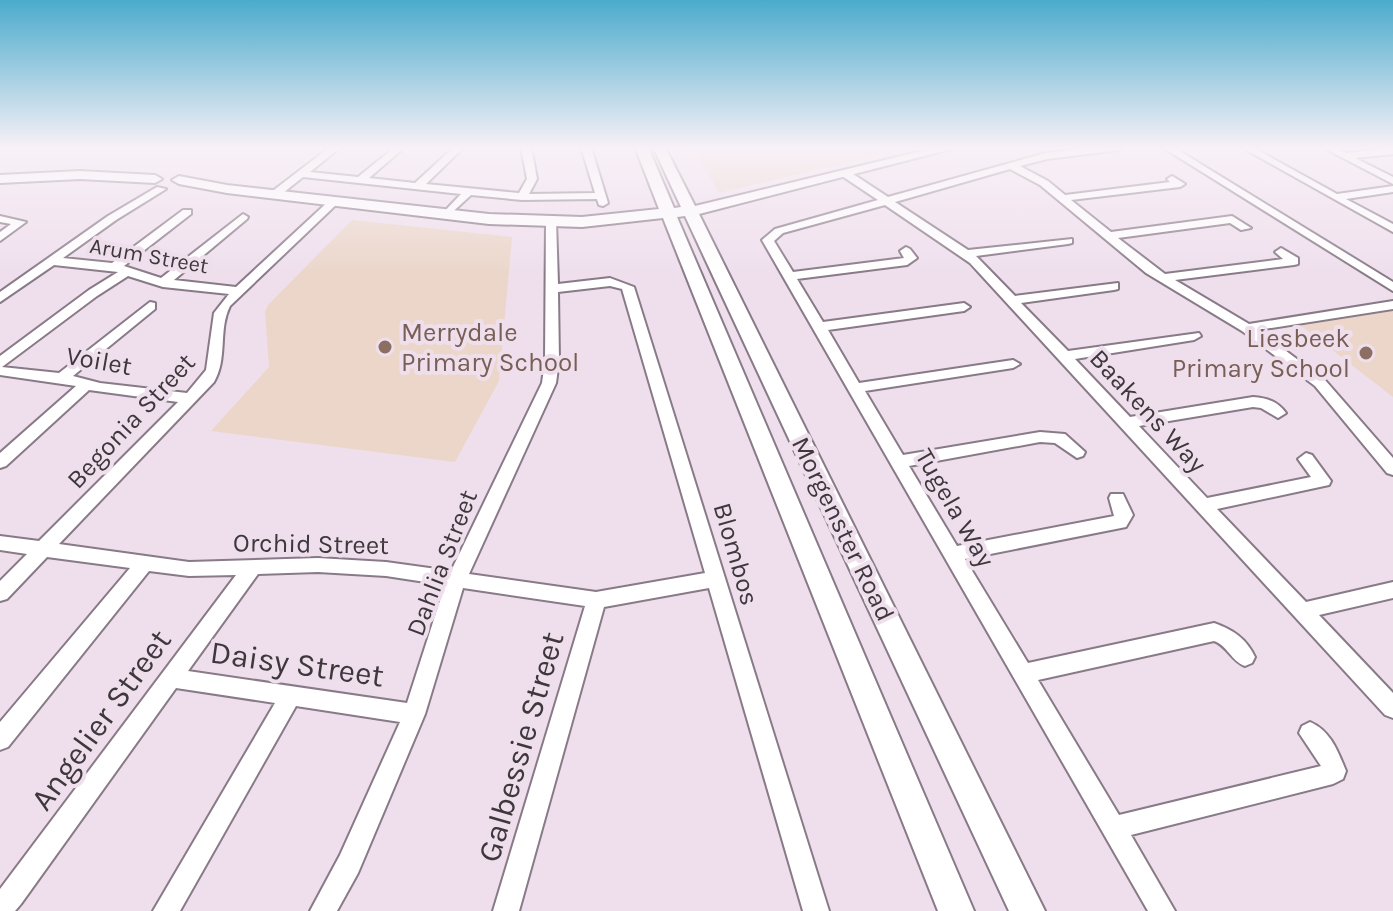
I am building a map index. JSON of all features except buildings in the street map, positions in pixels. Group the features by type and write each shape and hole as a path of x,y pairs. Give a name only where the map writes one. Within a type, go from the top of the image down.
{"main road":[{"path":"227,190 447,214 552,222 679,213 780,190"},
{"name":"Morgenster Road","path":"665,190 1027,911"},
{"name":"Morgenster Road","path":"672,190 956,911"}],"street":[{"path":"0,298 153,190"},
{"path":"274,195 281,190"},
{"path":"447,190 522,197 602,200 599,190"},
{"path":"522,197 526,190"},
{"name":"Baakens Way","path":"870,190 967,254 1393,708"},
{"path":"887,201 928,190"},
{"path":"1052,190 1162,278 1247,328 1324,387 1393,469"},
{"path":"1062,198 1134,190"},
{"path":"1236,190 1393,287"},
{"path":"1322,190 1393,229"},
{"path":"1335,197 1389,190"},
{"path":"447,214 468,192"},
{"name":"Begonia Street","path":"0,593 213,372 218,354 217,319 225,304 335,201"},
{"name":"Tugela Way","path":"887,201 771,235 769,242 1162,911"},
{"path":"0,363 105,284 187,212"},
{"path":"163,283 243,217"},
{"path":"0,219 20,222 0,238"},
{"path":"1108,236 1232,219 1245,228"},
{"name":"Dahlia Street","path":"323,911 349,864 414,714 456,581 549,383 552,361 552,222"},
{"path":"967,254 1068,241"},
{"path":"788,276 907,261 911,258 906,251"},
{"path":"1162,278 1294,261 1281,252"},
{"name":"Arum Street","path":"52,261 121,270 163,283 239,291"},
{"name":"Blombos","path":"550,289 610,282 628,287 816,911"},
{"path":"1012,300 1114,286"},
{"path":"1247,328 1393,305"},
{"path":"62,378 150,306"},
{"path":"818,327 964,307"},
{"path":"1065,356 1194,336"},
{"path":"855,388 1013,364"},
{"name":"Voilet","path":"0,371 190,398"},
{"path":"0,462 86,385"},
{"path":"1126,423 1253,402 1265,403 1278,413"},
{"path":"898,462 1040,437 1059,438 1077,452"},
{"path":"1203,505 1323,481 1306,459"},
{"path":"952,554 1120,522 1124,515 1117,498"},
{"name":"Orchid Street","path":"0,543 189,569 342,566 386,569 596,600 715,579"},
{"path":"0,739 144,564"},
{"name":"Angelier Street","path":"0,908 252,568"},
{"path":"1302,611 1393,590"},
{"name":"Galbessie Street","path":"506,911 596,600"},
{"path":"1021,674 1214,632 1230,638 1245,657"},
{"name":"Daisy Street","path":"171,678 414,714"},
{"path":"166,911 291,696"},
{"path":"1113,828 1335,771 1333,762 1310,733"}],"shaded area":[{"name":"Merrydale Primary School","path":"352,220 512,237 499,381 455,462 211,431 269,367 265,312 268,305"},
{"name":"Liesbeek Primary School","path":"1393,311 1393,397 1300,325"}],"place":[{"name":"Merrydale Primary School","path":"385,347"},
{"name":"Liesbeek Primary School","path":"1366,353"}]}
